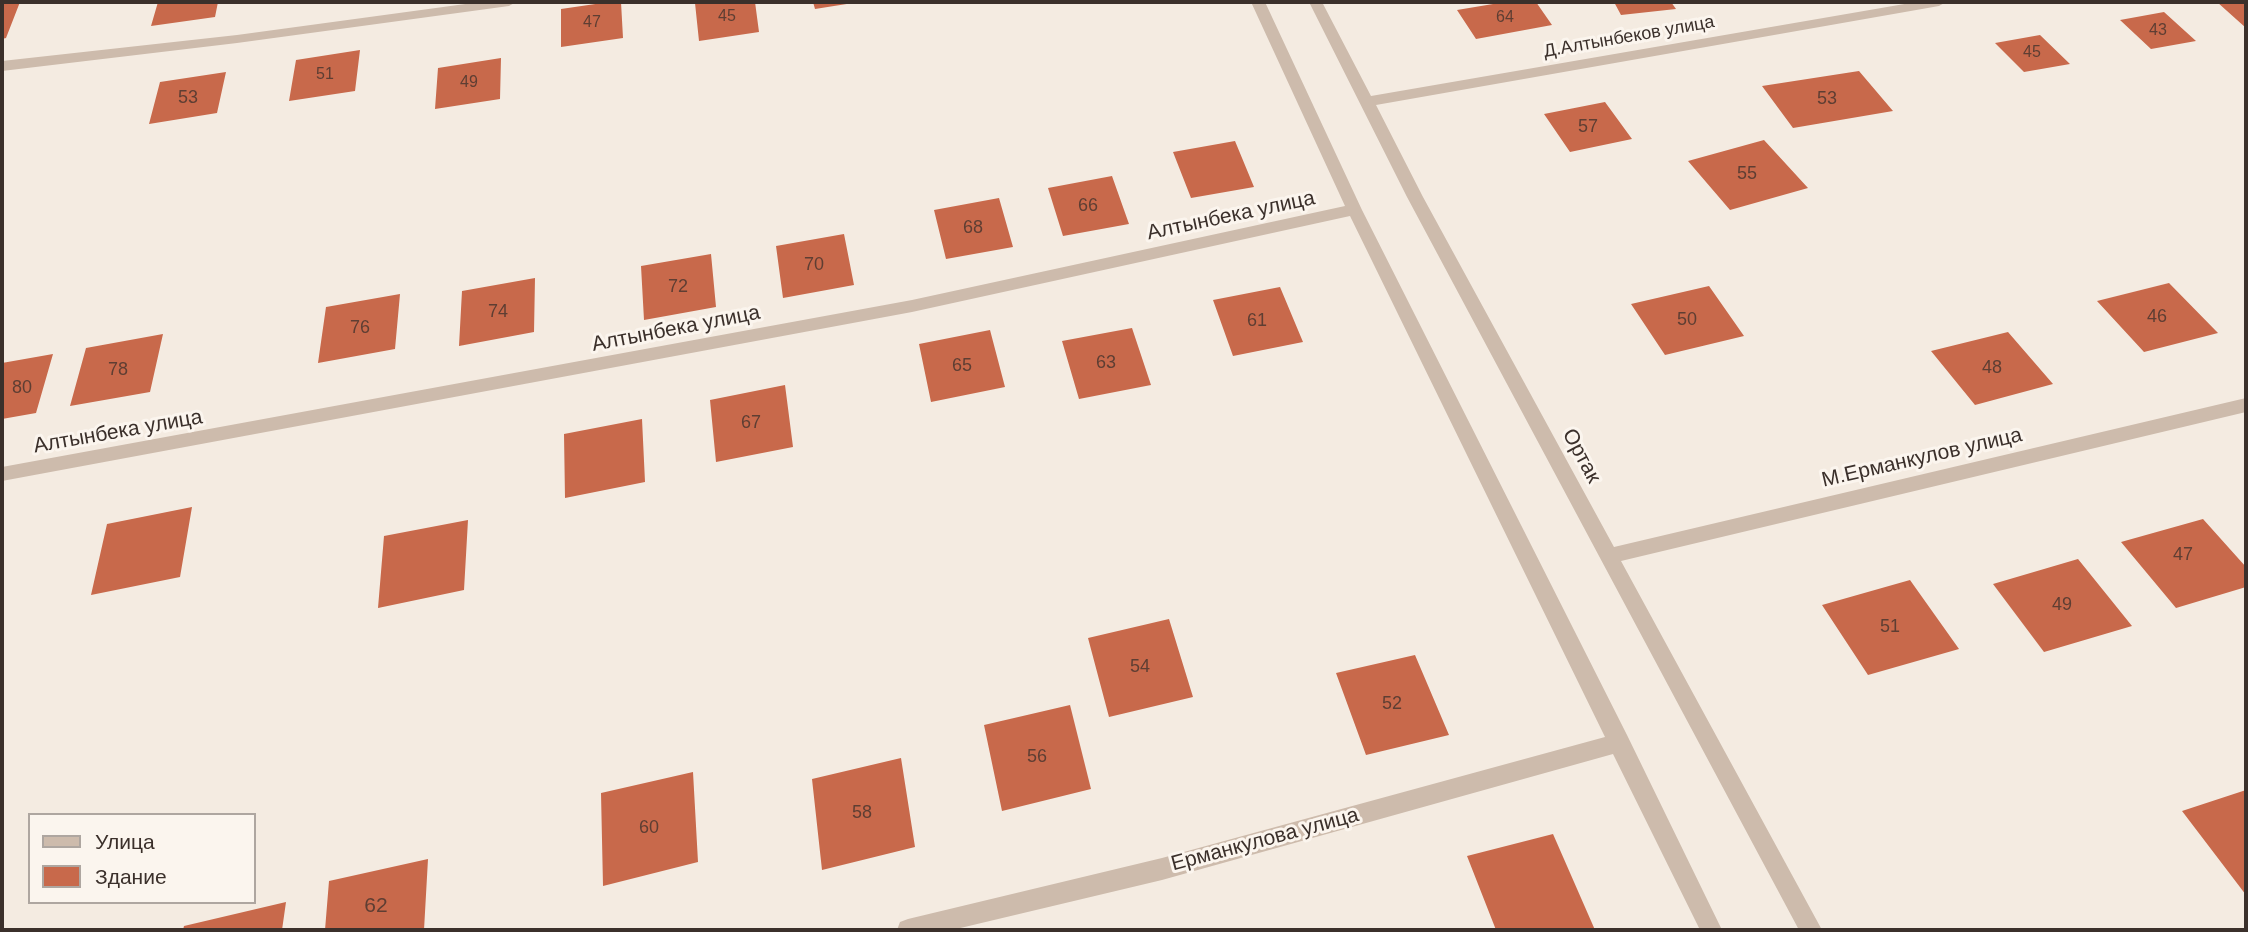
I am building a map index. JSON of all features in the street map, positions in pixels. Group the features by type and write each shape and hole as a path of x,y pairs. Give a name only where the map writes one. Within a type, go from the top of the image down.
{"street":[{"path":"2,66 237,39 509,2"},
{"path":"1258,2 1354,210 1711,930"},
{"name":"Ортак","path":"1316,2 1415,197 1811,930"},
{"name":"Д.Алтынбеков улица","path":"1367,102 1939,2"},
{"name":"Алтынбека улица","path":"2,474 912,306 1354,210"},
{"name":"М.Ерманкулов улица","path":"1609,556 2246,405"},
{"name":"Ерманкулова улица","path":"908,930 1162,869 1620,742"}],"building":[{"path":"20,2 6,38 2,39 2,3"},
{"path":"158,2 218,2 215,17 151,26"},
{"path":"621,2 623,38 561,47 561,9"},
{"path":"755,2 759,32 699,41 695,3"},
{"path":"813,2 853,2 853,3 815,9"},
{"path":"1505,2 1536,2 1552,25 1476,39 1457,10"},
{"path":"1614,2 1671,2 1676,9 1621,15"},
{"path":"2217,2 2246,2 2246,28"},
{"path":"2164,12 2196,41 2151,49 2120,20"},
{"path":"2040,35 2070,64 2024,72 1995,43"},
{"path":"360,50 355,91 289,101 296,60"},
{"path":"501,58 500,99 435,109 438,68"},
{"path":"1859,71 1893,111 1793,128 1762,86"},
{"path":"226,72 217,113 149,124 160,82"},
{"path":"1605,102 1632,139 1570,152 1544,114"},
{"path":"1764,140 1808,188 1730,210 1688,161"},
{"path":"1235,141 1254,187 1191,198 1173,152"},
{"path":"1112,176 1129,224 1063,236 1048,188"},
{"path":"999,198 1013,247 946,259 934,210"},
{"path":"844,234 854,285 783,298 776,246"},
{"path":"711,254 716,307 644,320 641,266"},
{"path":"535,278 534,332 459,346 462,291"},
{"path":"2169,283 2218,333 2144,352 2097,301"},
{"path":"1709,286 1744,336 1665,355 1631,304"},
{"path":"1280,287 1303,342 1233,356 1213,300"},
{"path":"400,294 395,349 318,363 326,307"},
{"path":"1132,328 1151,385 1079,399 1062,341"},
{"path":"990,330 1005,387 931,402 919,344"},
{"path":"2008,332 2053,384 1975,405 1931,351"},
{"path":"163,334 150,392 70,406 86,348"},
{"path":"53,354 36,413 2,419 2,363"},
{"path":"785,385 793,447 716,462 710,400"},
{"path":"642,419 645,482 565,498 564,434"},
{"path":"192,507 180,577 91,595 107,524"},
{"path":"2203,519 2246,567 2246,587 2176,608 2121,542"},
{"path":"468,520 464,590 378,608 384,536"},
{"path":"2078,559 2132,626 2044,652 1993,584"},
{"path":"1910,580 1959,649 1868,675 1822,605"},
{"path":"1169,619 1193,697 1109,717 1088,638"},
{"path":"1415,655 1449,735 1366,755 1336,673"},
{"path":"1070,705 1091,789 1002,811 984,725"},
{"path":"901,758 915,847 822,870 812,779"},
{"path":"693,772 698,862 603,886 601,793"},
{"path":"2246,790 2246,895 2182,811"},
{"path":"1553,834 1595,930 1496,930 1467,856"},
{"path":"428,859 424,930 325,930 329,881"},
{"path":"286,902 282,930 183,930 184,926"}]}
